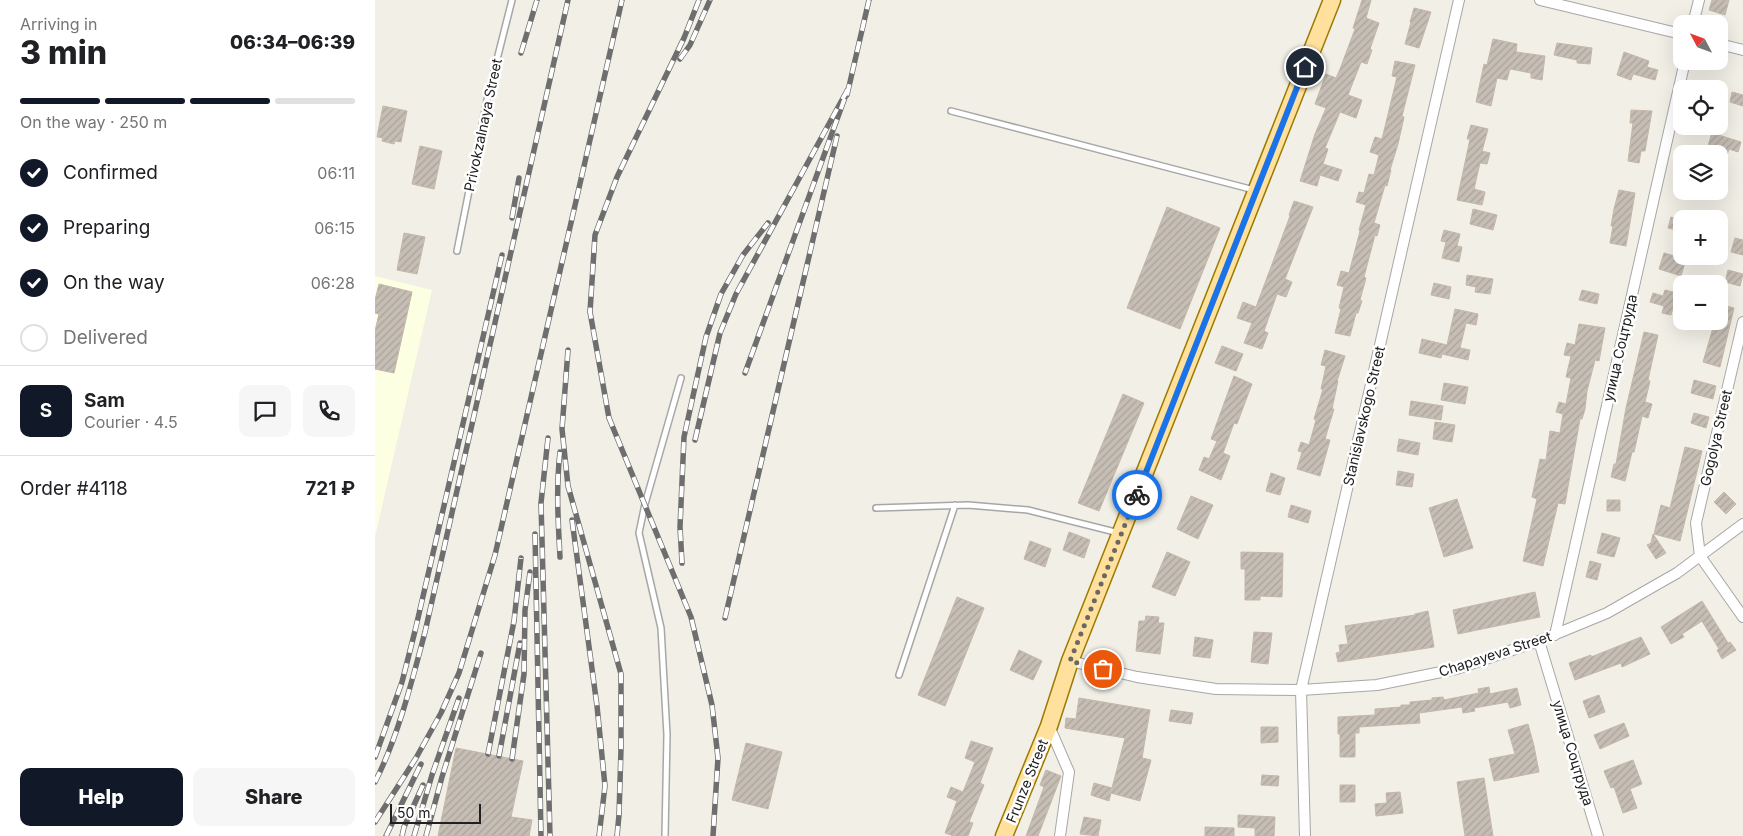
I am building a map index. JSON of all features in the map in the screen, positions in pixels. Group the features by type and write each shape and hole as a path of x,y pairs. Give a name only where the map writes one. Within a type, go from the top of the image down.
{"main road":[{"name":"Frunze Street","path":"1004,836 1049,726 1070,661 1332,0"}],"street":[{"name":"Stanislavskogo Street","path":"1305,836 1301,690 1459,0"},
{"path":"1540,0 1673,32"},
{"path":"1695,15 1699,0"},
{"path":"1728,46 1743,50"},
{"name":"улица Соцтруда","path":"1555,635 1683,70"},
{"name":"Gogolya Street","path":"1700,556 1696,523 1743,322"},
{"name":"Chapayeva Street","path":"1070,661 1137,677 1216,689 1301,690 1377,685 1456,670 1555,635 1607,613 1677,573 1743,524"},
{"path":"1700,556 1743,617"},
{"name":"улица Соцтруда","path":"1539,641 1598,836"},
{"name":"Frunze Street","path":"1049,726 1069,772 1060,836"}],"lane":[{"name":"Privokzalnaya Street","path":"457,251 488,95 513,0"},
{"path":"951,111 1257,191"},
{"path":"665,836 667,736 661,628 639,533 645,504 681,378"},
{"path":"876,508 968,504 1028,510 1121,534"},
{"path":"899,675 955,505"}],"shaded area":[{"path":"375,276 432,290 375,537"}],"building":[{"path":"1362,0 1371,0 1366,18 1379,23 1367,64 1361,62 1348,95 1362,100 1356,118 1340,112 1325,148 1328,149 1323,164 1342,170 1338,181 1320,175 1317,186 1300,181 1315,134 1326,108 1315,104 1326,74 1336,78 1355,29 1353,28"},
{"path":"1712,0 1729,0 1725,15 1709,10"},
{"path":"1414,8 1431,12 1419,48 1405,44"},
{"path":"1493,39 1517,44 1516,52 1545,56 1542,80 1531,78 1531,73 1510,69 1507,80 1497,78 1491,106 1476,102 1484,64 1487,65"},
{"path":"1557,43 1592,48 1590,64 1577,63 1577,60 1554,55"},
{"path":"1624,52 1649,61 1647,67 1658,70 1655,80 1633,74 1631,80 1617,75"},
{"path":"1395,61 1415,65 1402,116 1404,117 1398,144 1387,186 1385,185 1374,223 1380,225 1377,236 1375,235 1364,277 1366,278 1360,300 1362,301 1358,313 1356,313 1350,336 1335,333 1344,287 1337,285 1341,271 1349,273 1360,231 1366,205 1356,202 1359,192 1364,193 1369,174 1374,175 1379,155 1370,152 1375,137 1382,139 1397,77 1392,76"},
{"path":"1732,92 1743,95 1743,106 1730,102"},
{"path":"383,106 407,111 401,142 395,141 394,144 382,141 383,138 377,137"},
{"path":"1631,110 1652,111 1645,151 1641,151 1639,163 1628,161 1633,123 1630,123"},
{"path":"1471,125 1488,129 1482,151 1490,153 1487,164 1480,163 1474,189 1485,192 1482,205 1457,200 1470,139 1467,139"},
{"path":"1711,135 1718,135 1741,142 1738,152 1729,149 1728,152 1728,145 1708,145"},
{"path":"420,146 442,151 434,189 412,184"},
{"path":"1619,190 1635,193 1626,246 1610,243 1613,226 1611,226"},
{"path":"1294,201 1313,207 1285,279 1292,282 1286,297 1277,294 1264,331 1268,333 1262,349 1244,343 1252,323 1237,318 1243,302 1256,307"},
{"path":"1167,207 1220,228 1180,329 1127,308"},
{"path":"1473,209 1497,215 1493,230 1470,224"},
{"path":"1671,217 1673,218 1673,229 1668,228"},
{"path":"1444,230 1460,234 1457,246 1462,247 1459,262 1442,258 1446,242 1441,241"},
{"path":"404,233 425,237 417,274 397,270"},
{"path":"1735,238 1743,240 1743,255 1731,252"},
{"path":"1664,253 1673,255 1673,265 1684,265 1681,275 1659,269"},
{"path":"1728,270 1743,274 1740,286 1728,283"},
{"path":"1467,275 1493,279 1490,294 1475,292 1476,287 1466,285"},
{"path":"1434,283 1451,287 1449,299 1431,295"},
{"path":"379,284 412,292 394,373 375,369 375,331 379,314 375,313 375,300"},
{"path":"1582,290 1599,294 1597,304 1579,300"},
{"path":"1665,290 1673,292 1671,315 1662,313 1664,306 1650,302 1653,293 1663,296"},
{"path":"1728,306 1734,308 1720,367 1703,362 1712,330 1728,330"},
{"path":"1455,309 1478,314 1476,325 1466,323 1460,348 1470,350 1468,360 1442,354 1441,358 1419,353 1422,339 1447,345"},
{"path":"1579,324 1605,328 1599,361 1595,360 1587,391 1585,409 1582,419 1580,419 1565,504 1558,503 1543,566 1523,561 1537,499 1532,497 1540,459 1546,460 1550,431 1560,433 1563,414 1556,412 1559,402 1566,404 1571,378 1566,377 1571,356 1564,355 1567,343 1575,345"},
{"path":"1644,332 1658,335 1645,402 1652,404 1648,418 1642,416 1625,481 1611,477 1614,464 1616,464 1626,408"},
{"path":"1222,346 1243,354 1236,371 1215,363"},
{"path":"1325,350 1345,356 1337,381 1332,409 1334,409 1325,439 1330,440 1320,476 1297,469 1302,452 1298,451 1301,442 1309,445 1316,420 1314,419 1323,389 1321,389 1326,366 1321,365"},
{"path":"1234,376 1252,384 1237,424 1234,423 1223,453 1230,456 1221,480 1199,470 1204,457 1209,459 1217,441 1211,439"},
{"path":"1694,380 1716,386 1713,399 1691,393"},
{"path":"1444,383 1468,387 1465,404 1441,400"},
{"path":"1123,394 1144,403 1099,511 1078,503"},
{"path":"1411,401 1443,406 1441,420 1409,415"},
{"path":"1694,413 1709,417 1706,428 1691,423"},
{"path":"1435,422 1455,425 1452,442 1433,439"},
{"path":"1399,439 1420,443 1418,455 1397,451"},
{"path":"1685,447 1702,451 1680,541 1654,534 1661,505 1670,508"},
{"path":"1398,471 1414,474 1412,487 1396,485"},
{"path":"1271,473 1285,478 1280,495 1266,491"},
{"path":"1724,492 1736,504 1726,514 1714,502"},
{"path":"1191,496 1213,505 1198,539 1177,529"},
{"path":"1457,499 1473,548 1444,557 1429,508"},
{"path":"1607,500 1620,500 1620,511 1607,511"},
{"path":"1291,505 1311,511 1308,523 1288,517"},
{"path":"1069,532 1090,540 1084,558 1063,550"},
{"path":"1602,533 1620,538 1614,557 1597,553"},
{"path":"1653,534 1666,553 1656,559 1647,545 1651,543"},
{"path":"1030,541 1051,549 1045,567 1024,559"},
{"path":"1167,552 1190,562 1175,596 1152,587"},
{"path":"1241,552 1283,553 1282,597 1260,596 1260,600 1245,600 1245,569 1241,569"},
{"path":"1590,561 1601,564 1597,580 1586,577"},
{"path":"1535,592 1540,617 1458,634 1453,610"},
{"path":"957,597 984,608 945,706 918,695"},
{"path":"1702,601 1728,643 1730,642 1736,650 1722,659 1717,650 1719,649 1702,621 1682,634 1684,637 1671,644 1661,627"},
{"path":"1428,611 1434,647 1338,662 1336,653 1340,652 1339,645 1348,644 1345,626 1415,615"},
{"path":"1146,616 1159,617 1158,623 1164,623 1160,654 1136,651 1139,621 1145,621"},
{"path":"1254,632 1272,633 1268,664 1251,662"},
{"path":"1195,637 1213,640 1210,658 1193,656"},
{"path":"1641,637 1650,654 1622,667 1621,663 1575,680 1569,663 1591,655 1591,657"},
{"path":"1019,650 1042,661 1033,680 1010,670"},
{"path":"1489,687 1490,694 1517,688 1521,705 1510,708 1508,702 1474,708 1475,711 1463,713 1462,707 1419,713 1420,723 1359,727 1359,733 1355,733 1355,757 1340,757 1338,717 1375,715 1375,709 1401,707 1401,705 1410,705 1410,702 1432,700 1432,698 1443,697 1444,700 1479,693 1478,689"},
{"path":"1599,695 1605,712 1589,718 1583,701"},
{"path":"1079,698 1150,710 1142,758 1151,760 1140,801 1111,793 1109,801 1091,795 1094,783 1112,788 1125,738 1065,728 1066,718 1076,719"},
{"path":"1171,710 1193,713 1191,724 1169,721"},
{"path":"1624,723 1629,736 1600,749 1594,735"},
{"path":"1528,724 1539,772 1494,781 1489,759 1515,754 1508,730"},
{"path":"1261,727 1278,727 1278,742 1261,743"},
{"path":"971,741 993,748 980,783 984,785 969,822 973,823 968,836 954,836 945,833 957,801 947,797 951,787 963,792 975,762 965,758"},
{"path":"746,743 782,752 768,809 732,800"},
{"path":"456,748 523,761 511,817 532,820 529,836 438,836"},
{"path":"1633,760 1642,784 1630,789 1637,808 1623,813 1614,787 1611,788 1604,771"},
{"path":"1046,770 1061,776 1038,836 1026,836 1044,787 1040,785"},
{"path":"1262,775 1279,776 1278,786 1261,785"},
{"path":"1484,778 1493,836 1465,836 1457,782"},
{"path":"1340,785 1355,785 1355,802 1340,802"},
{"path":"1400,792 1403,813 1376,816 1375,804 1387,803 1386,793"},
{"path":"1238,815 1275,817 1274,836 1255,836 1255,828 1238,827"},
{"path":"1084,817 1101,820 1098,836 1080,834"},
{"path":"1205,827 1234,828 1234,836 1205,836"}],"railway":[{"path":"521,53 537,0"},
{"path":"375,782 391,746 410,689 425,632 568,0"},
{"path":"375,822 416,758 441,713 459,673 495,555 622,0"},
{"path":"699,0 684,38 617,177 595,235 590,312 609,418 691,617 712,705 718,758 713,836"},
{"path":"680,59 690,45 710,0"},
{"path":"847,95 869,0"},
{"path":"695,440 720,333 736,294 848,89 745,373"},
{"path":"725,618 837,136"},
{"path":"512,218 519,178"},
{"path":"682,563 680,527 684,437 706,337 721,294 743,255 768,223"},
{"path":"375,757 402,682 415,631 502,255"},
{"path":"568,350 562,429 568,486 621,674 621,749 617,836"},
{"path":"548,438 541,503 550,836"},
{"path":"560,452 558,491 560,557"},
{"path":"572,520 597,706 605,786 599,836"},
{"path":"535,534 541,836"},
{"path":"488,754 514,621 521,558"},
{"path":"512,759 524,674 525,610 530,572"},
{"path":"499,756 520,643"},
{"path":"426,836 442,777 481,653"},
{"path":"414,836 432,775 459,698"},
{"path":"386,836 421,764"},
{"path":"402,836 404,827 423,785"}],"way so far":[{"path":"1103,669 1070,661 1137,495"}],"route":[{"path":"1137,495 1305,67"}]}
